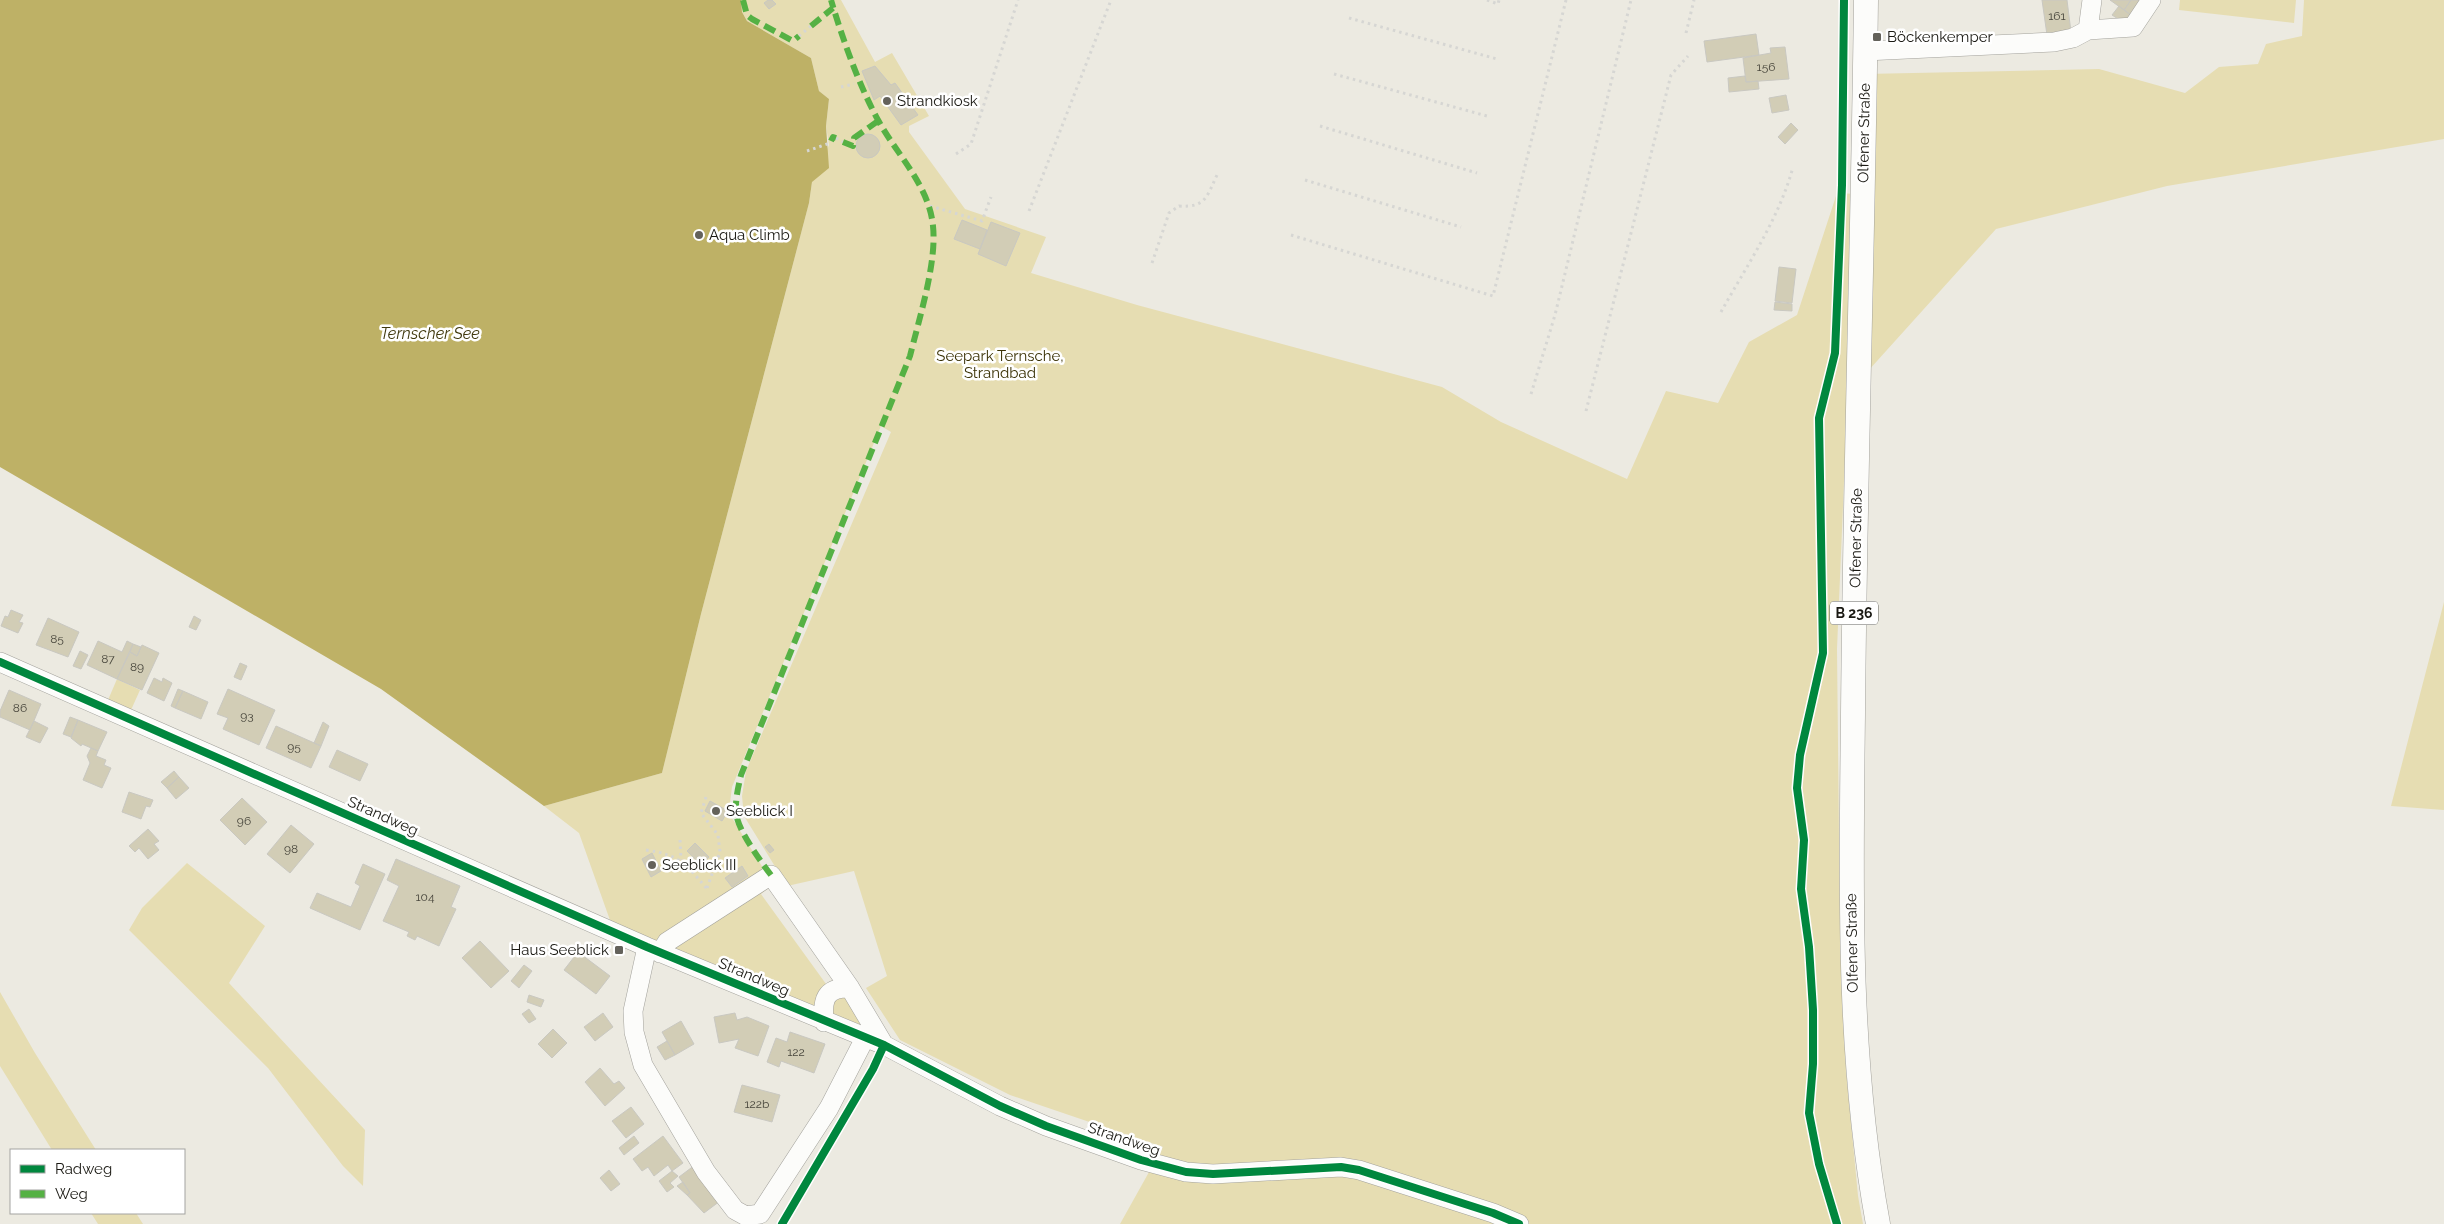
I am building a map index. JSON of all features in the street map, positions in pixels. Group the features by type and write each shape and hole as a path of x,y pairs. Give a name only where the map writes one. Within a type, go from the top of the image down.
{"main road":[{"name":"Olfener Straße","path":"1866,0 1853,649 1851,935 1856,1067 1878,1224"}],"street":[{"path":"2088,30 2092,0"},
{"path":"1865,51 2054,42 2072,38 2088,30 2133,27 2151,0"},
{"name":"Strandweg","path":"0,662 653,950 824,1022 884,1045 1000,1106 1046,1126 1141,1160 1186,1172 1213,1174 1314,1167 1341,1167 1359,1170 1483,1210 1519,1224"},
{"path":"865,1038 829,1108 760,1214 746,1216 735,1210 706,1172 642,1065 634,1032 633,1011 653,950 771,876 850,988 884,1045"},
{"path":"824,1022 823,1007 826,995 837,987 850,988"}],"path":[{"path":"956,154 970,144 1018,0"},
{"path":"1028,211 1111,0"},
{"path":"1487,0 1498,4 1500,0"},
{"path":"1290,235 1493,296 1566,0"},
{"path":"1532,394 1555,315 1631,0"},
{"path":"1686,34 1694,0"},
{"path":"1349,18 1497,59"},
{"path":"799,36 812,26"},
{"path":"1586,411 1671,76 1688,56"},
{"path":"1334,74 1487,116"},
{"path":"842,87 854,84"},
{"path":"1320,126 1477,173"},
{"path":"836,138 843,142"},
{"path":"807,151 830,142"},
{"path":"1721,312 1776,213 1787,189 1793,167"},
{"path":"1152,263 1169,213 1179,206 1194,207 1205,200 1218,175"},
{"path":"1305,180 1461,227"},
{"path":"930,206 982,221 992,197"},
{"path":"706,797 701,813 718,835 720,852 707,888"},
{"path":"680,840 681,861"},
{"path":"646,850 671,855 681,861 707,888 720,908"}],"green space":[{"name":"Seepark Ternsche, Strandbad","path":"741,0 841,0 875,62 892,53 929,116 909,126 909,132 965,209 1046,237 1031,273 1137,305 1442,387 1501,422 1627,479 1666,391 1718,403 1749,342 1797,315 1837,193 1856,194 1837,649 1840,934 1846,1070 1858,1196 1863,1224 1120,1224 1163,1147 1010,1095 900,1040 866,988 887,976 854,871 787,886 744,816 742,796 746,771 891,432 881,426 732,787 730,803 732,818 773,884 761,894 834,995 846,990 866,1030 611,923 579,833 544,806 662,773 701,614 809,203 812,182 829,145 826,126 829,99 819,91 811,58 747,21 742,12"},
{"path":"2180,0 2296,0 2294,23 2179,10"},
{"path":"2304,0 2444,0 2444,139 2167,186 1996,229 1859,381 1865,74 2099,69 2185,93 2219,67 2258,64 2266,44 2302,36"},
{"path":"2444,602 2444,810 2391,806"},
{"path":"117,679 140,690 131,710 108,700"},
{"path":"187,863 265,926 229,983 365,1130 363,1186 343,1166 268,1068 129,930 142,908"},
{"path":"0,992 35,1053 95,1149 51,1149 0,1066"},
{"path":"92,1214 137,1214 143,1224 98,1224"}],"water":[{"name":"Ternscher See","path":"0,0 741,0 742,12 747,21 811,58 819,91 829,99 826,126 829,168 812,182 809,203 701,614 662,773 544,806 381,689 0,467"}],"building":[{"path":"772,0 776,4 769,9 764,3"},
{"path":"2042,0 2067,0 2071,32 2047,35"},
{"path":"2110,0 2131,0 2124,10"},
{"path":"2131,0 2144,0 2132,16 2124,10"},
{"path":"2119,6 2132,16 2126,24 2112,15"},
{"path":"1756,34 1759,55 1707,62 1704,41"},
{"path":"1785,47 1789,79 1746,82 1743,58 1771,53 1770,48"},
{"path":"875,66 891,85 895,83 918,115 901,125 880,96 874,100 862,71"},
{"path":"1745,76 1746,82 1758,81 1759,89 1729,92 1728,78"},
{"path":"1786,95 1789,110 1772,113 1769,98"},
{"path":"1791,123 1798,130 1785,144 1778,137"},
{"path":"868,134 876,138 880,146 876,154 868,158 860,154 856,146 860,138"},
{"path":"962,220 987,230 980,249 954,239"},
{"path":"991,222 1020,233 1006,266 978,254"},
{"path":"1779,267 1796,269 1792,303 1775,301"},
{"path":"1775,302 1792,304 1792,311 1774,310"},
{"path":"11,610 23,615 19,622 23,623 18,633 1,626 5,616 8,617"},
{"path":"194,616 201,620 196,630 189,627"},
{"path":"48,618 79,632 68,657 36,645"},
{"path":"98,641 122,652 127,641 133,644 117,679 87,665"},
{"path":"133,644 141,647 137,656 130,652"},
{"path":"142,645 159,653 142,690 117,679 130,652 137,656"},
{"path":"80,651 88,655 81,669 73,666"},
{"path":"240,663 247,666 241,680 234,677"},
{"path":"154,678 162,682 163,678 172,683 164,701 147,693"},
{"path":"178,689 183,691 175,708 171,706"},
{"path":"228,689 275,710 259,745 223,729 228,718 217,714"},
{"path":"9,690 41,704 30,730 0,717 0,711"},
{"path":"183,691 208,702 201,719 175,708"},
{"path":"70,717 78,720 71,737 63,734"},
{"path":"78,720 107,732 98,751 82,744 81,746 71,738"},
{"path":"34,721 48,728 40,743 26,737"},
{"path":"323,722 329,726 321,746 314,743"},
{"path":"276,726 321,746 311,768 266,748"},
{"path":"91,748 98,751 96,756 106,760 104,765 111,768 102,788 83,780 90,763 87,756"},
{"path":"337,750 368,764 360,781 329,767"},
{"path":"174,771 179,777 167,788 161,782"},
{"path":"179,777 189,788 176,799 167,788"},
{"path":"129,792 153,800 150,807 146,806 141,819 122,812"},
{"path":"242,798 267,822 245,845 220,820"},
{"name":"Seeblick I","path":"710,801 728,811 722,821 705,811"},
{"path":"291,825 314,844 290,873 267,854"},
{"path":"148,829 159,841 154,844 159,850 148,859 139,848 135,852 129,846"},
{"path":"695,843 709,857 701,865 687,851"},
{"path":"769,844 774,850 770,853 765,847"},
{"name":"Seeblick III","path":"652,853 661,871 651,877 642,859"},
{"path":"396,859 460,886 451,907 456,909 439,946 417,936 415,940 407,936 409,932 383,921 399,886 387,880"},
{"path":"363,864 385,874 360,930 310,908 317,893 351,907 360,886 355,883"},
{"path":"742,866 748,876 732,887 725,878"},
{"path":"480,941 509,971 491,988 462,958"},
{"path":"578,952 610,976 596,994 564,970"},
{"path":"524,965 532,971 519,988 511,981"},
{"path":"529,995 544,1000 541,1007 527,1002"},
{"path":"529,1009 536,1019 529,1023 522,1014"},
{"path":"603,1013 613,1027 595,1041 584,1027"},
{"path":"735,1013 737,1020 747,1017 769,1026 758,1056 735,1048 739,1039 719,1043 714,1017"},
{"path":"681,1021 694,1044 675,1055 662,1032"},
{"path":"553,1029 567,1043 552,1058 538,1044"},
{"path":"790,1032 825,1044 814,1073 781,1061 779,1067 767,1062 776,1038 787,1042"},
{"path":"667,1041 675,1055 665,1060 657,1047"},
{"path":"600,1068 614,1084 619,1081 625,1088 605,1106 585,1082"},
{"path":"742,1085 780,1095 772,1122 734,1112"},
{"path":"631,1107 644,1124 626,1138 612,1121"},
{"path":"634,1136 639,1143 624,1155 619,1148"},
{"path":"663,1136 683,1163 672,1171 668,1165 654,1176 648,1167 642,1171 633,1159"},
{"path":"695,1165 720,1201 704,1213 687,1195 690,1193 679,1177"},
{"path":"609,1170 620,1184 611,1191 600,1178"},
{"path":"672,1171 678,1176 670,1183 674,1187 667,1192 659,1181"},
{"path":"683,1182 690,1193 687,1195 677,1186"}],"marked path":[{"path":"743,0 747,15 752,19 793,41 799,36"},
{"path":"771,875 739,825 736,802 741,775 910,356 930,274 934,241 930,211 925,197 871,106 851,61 831,0"},
{"path":"811,26 833,8"},
{"path":"843,142 853,146 854,138 878,121"},
{"path":"831,141 833,137 836,138"}],"cycle path":[{"path":"1837,1224 1819,1164 1809,1113 1813,1064 1813,1010 1809,947 1801,889 1804,840 1797,788 1800,755 1823,653 1819,418 1835,353 1842,185 1844,0"},
{"path":"0,662 647,947 884,1045 1000,1106 1046,1126 1141,1160 1186,1172 1213,1174 1341,1167 1359,1170 1493,1213 1519,1224"},
{"path":"782,1224 873,1069 884,1045"}],"place":[{"name":"Böckenkemper","path":"1877,37"},
{"name":"Strandkiosk","path":"887,101"},
{"name":"Aqua Climb","path":"699,235"},
{"name":"Seeblick I","path":"716,811"},
{"name":"Seeblick III","path":"652,865"},
{"name":"Haus Seeblick","path":"619,950"}]}
